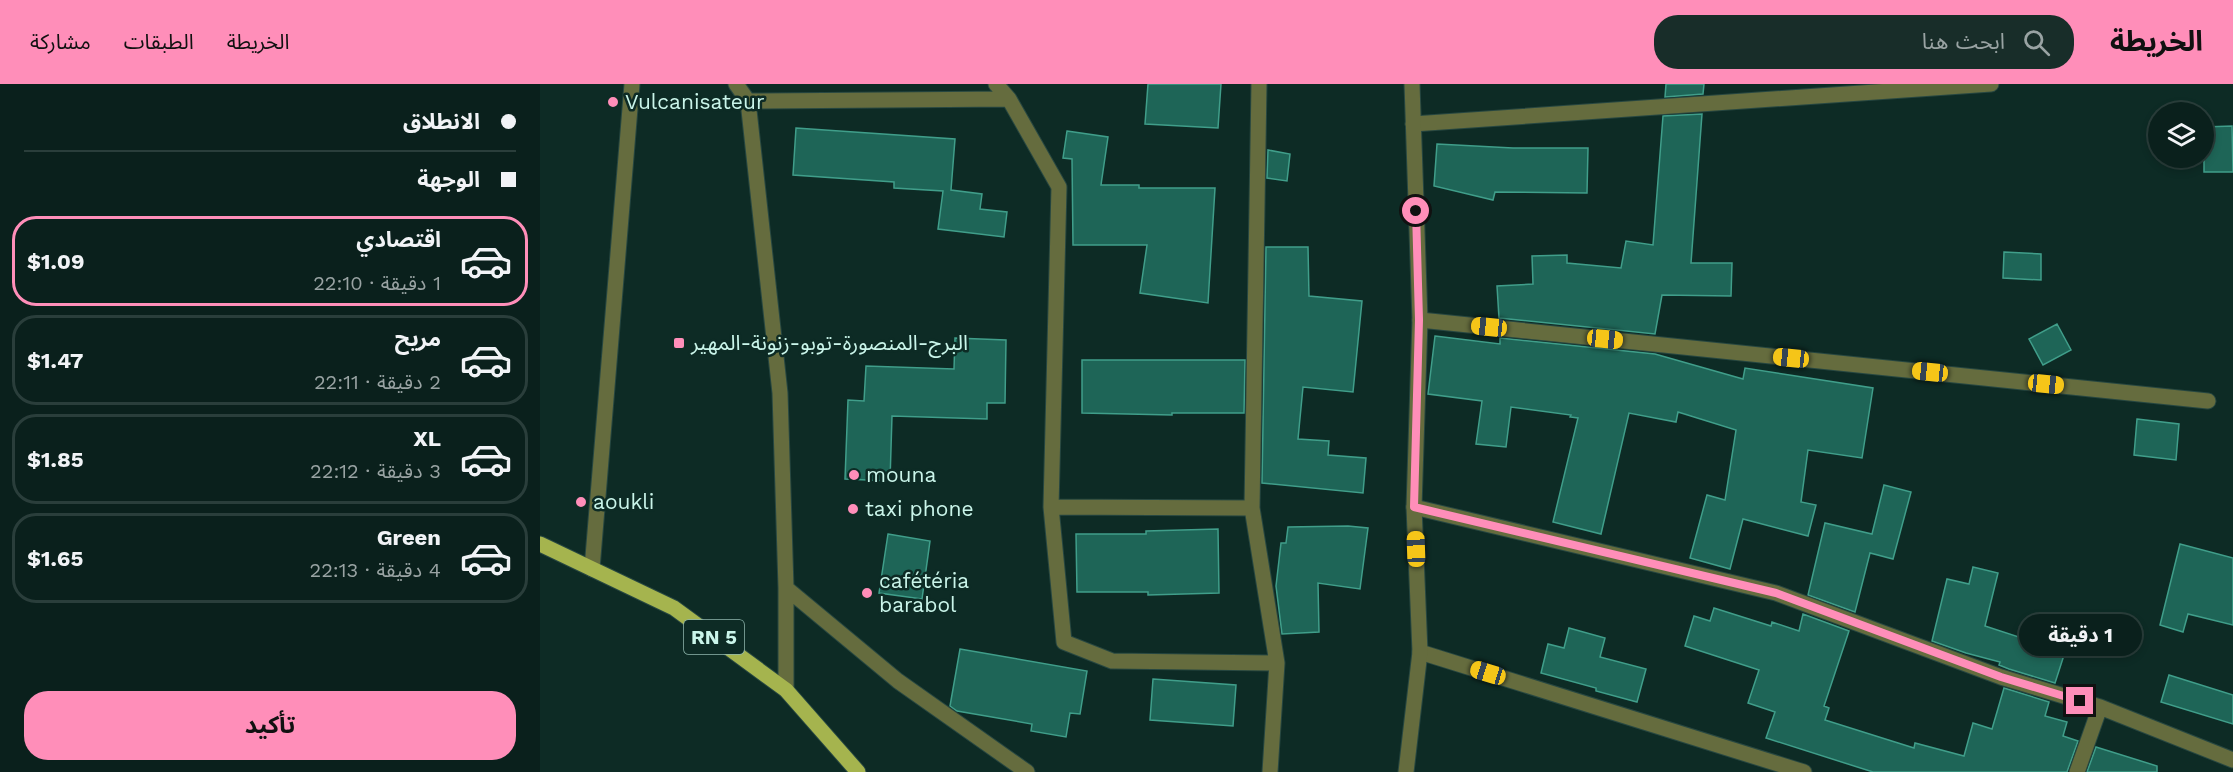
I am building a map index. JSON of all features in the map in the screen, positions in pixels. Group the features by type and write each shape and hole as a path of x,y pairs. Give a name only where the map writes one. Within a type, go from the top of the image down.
{"main road":[{"name":"RN 5","path":"540,544 674,608 786,690 858,772"}],"street":[{"path":"592,568 632,84"},
{"path":"736,84 748,101 780,393 786,588 786,690"},
{"path":"996,84 1009,99 1059,187 1051,507 1064,642 1112,661 1278,663"},
{"path":"1259,84 1252,508 1278,663 1270,772"},
{"path":"1406,772 1420,652 1414,507 1419,320 1412,84"},
{"path":"1413,124 1991,84"},
{"path":"748,101 1009,99"},
{"path":"1419,320 2208,400"},
{"path":"1051,507 1252,508"},
{"path":"1414,507 1776,593 2001,677 2100,707 2233,760"},
{"path":"786,588 898,681 1027,772"},
{"path":"1420,652 1804,772"},
{"path":"2077,772 2100,707"}],"building":[{"path":"1148,84 1221,84 1218,128 1145,124"},
{"path":"1666,84 1704,84 1703,94 1665,97"},
{"path":"1702,114 1691,263 1732,263 1731,296 1662,295 1655,334 1499,318 1497,286 1533,284 1532,256 1567,255 1567,263 1621,268 1626,241 1653,245 1663,116"},
{"path":"2232,126 2233,172 2204,172 2204,168 2214,168 2214,127"},
{"path":"796,128 955,139 951,190 982,194 980,209 1007,212 1004,237 938,229 943,191 894,188 894,182 793,175"},
{"path":"1067,131 1108,137 1101,185 1139,185 1139,188 1215,188 1208,303 1140,293 1147,245 1073,245 1072,159 1063,158"},
{"path":"1437,144 1513,148 1588,148 1587,193 1495,192 1493,200 1434,186"},
{"path":"1268,150 1290,154 1287,181 1267,178"},
{"path":"1266,247 1308,247 1309,296 1362,301 1353,392 1303,387 1298,439 1329,441 1328,455 1366,458 1363,493 1262,483"},
{"path":"2004,252 2041,254 2041,280 2003,278"},
{"path":"2057,324 2071,350 2043,365 2029,339"},
{"path":"1435,336 1500,344 1500,338 1655,354 1743,379 1745,368 1873,388 1862,458 1808,450 1801,502 1816,505 1808,536 1743,519 1730,569 1690,558 1707,495 1725,500 1736,430 1678,412 1676,422 1629,413 1601,534 1553,522 1578,418 1570,417 1571,415 1511,407 1506,447 1476,444 1482,401 1428,394"},
{"path":"955,338 1006,340 1005,403 987,403 987,419 892,416 890,481 845,479 848,400 864,401 866,366 954,369"},
{"path":"1082,360 1245,360 1244,413 1172,413 1172,415 1082,413"},
{"path":"2137,419 2179,424 2176,460 2134,455"},
{"path":"1884,485 1911,492 1893,559 1870,553 1855,612 1808,595 1825,523 1872,534"},
{"path":"1288,527 1368,528 1360,589 1318,583 1319,632 1282,634 1276,586 1281,543 1286,543"},
{"path":"1218,529 1219,593 1148,595 1148,592 1077,592 1076,534 1146,534 1146,531"},
{"path":"888,534 930,541 922,599 879,593"},
{"path":"2180,544 2233,558 2233,625 2188,614 2183,632 2160,625"},
{"path":"1973,567 1998,573 1985,626 2065,652 2055,683 2009,669 1999,665 2000,662 1932,641 1947,579 1969,584"},
{"path":"1714,608 1771,626 1772,622 1799,631 1803,614 1849,631 1824,706 1829,708 1825,720 1914,748 1915,743 1964,756 1973,723 1992,729 2004,688 2049,702 2045,716 2067,722 2063,736 2078,741 2067,772 1873,772 1766,738 1775,712 1748,703 1759,670 1685,646 1694,616 1710,621"},
{"path":"1569,628 1605,638 1600,657 1646,669 1637,702 1541,673 1548,644 1564,648"},
{"path":"960,649 1087,671 1080,714 1070,713 1066,737 1031,731 1032,724 957,711 950,706"},
{"path":"2169,675 2233,695 2233,724 2161,702"},
{"path":"1153,679 1236,685 1233,726 1150,720"},
{"path":"2096,747 2157,766 2157,772 2087,772"}],"place":[{"name":"Vulcanisateur","path":"613,102"},
{"name":"البرج-المنصورة-توبو-زنونة-المهير","path":"679,343"},
{"name":"mouna","path":"854,475"},
{"name":"aoukli","path":"581,502"},
{"name":"taxi phone","path":"853,509"},
{"name":"cafétéria barabol","path":"867,593"}],"route":[{"path":"1416,211 1419,320 1414,507 1776,593 2001,677 2080,701"}]}
